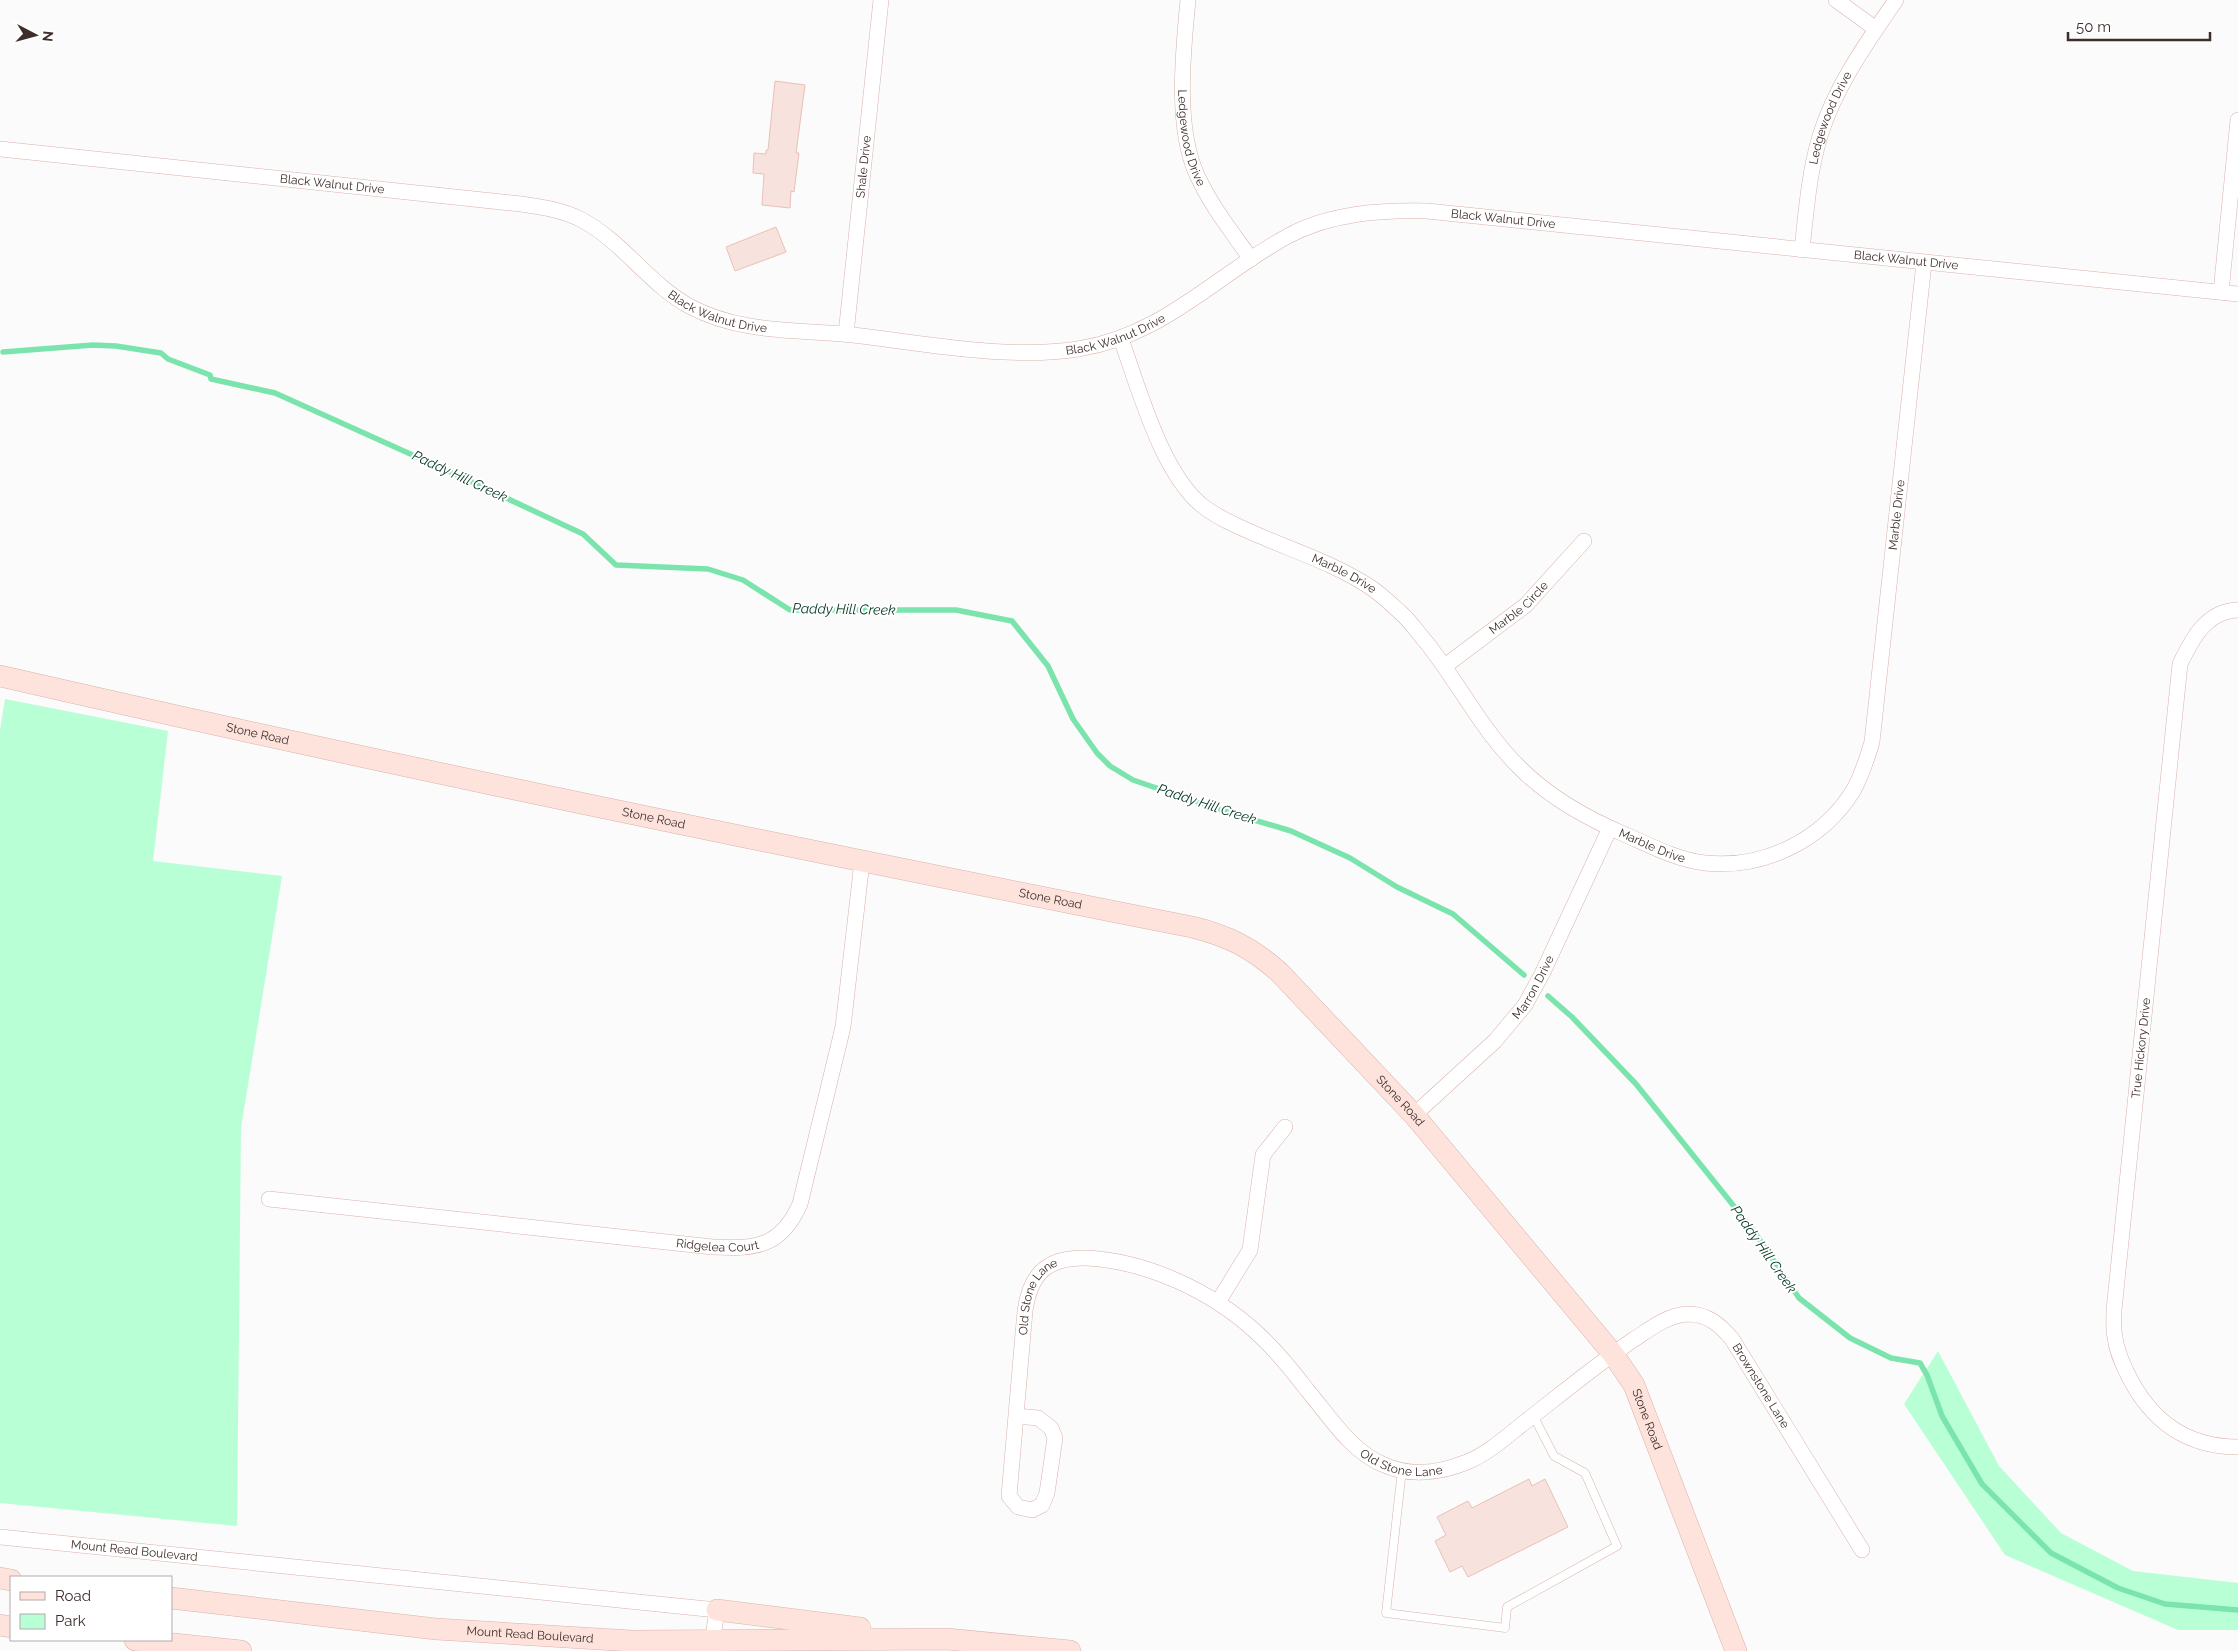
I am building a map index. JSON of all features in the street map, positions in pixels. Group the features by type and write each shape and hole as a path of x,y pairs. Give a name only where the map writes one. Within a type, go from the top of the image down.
{"street":[{"name":"Shale Drive","path":"846,334 881,0"},
{"name":"Ledgewood Drive","path":"1188,0 1183,66 1183,98 1187,140 1196,173 1210,202 1251,259"},
{"path":"1836,0 1876,28"},
{"name":"Ledgewood Drive","path":"1802,250 1811,171 1820,136 1832,106 1876,28 1896,0"},
{"path":"2221,292 2238,120"},
{"name":"Black Walnut Drive","path":"0,149 521,204 562,211 584,221 605,236 666,290 686,305 710,317 765,330 846,334 988,350 1035,353 1078,349 1121,339 1185,305 1251,259 1290,235 1335,218 1399,210 1427,211 2238,294"},
{"name":"Marble Drive","path":"1121,339 1162,449 1189,492 1204,507 1246,530 1343,571 1371,587 1404,616 1445,666 1473,710 1499,745 1521,769 1553,796 1610,828 1688,859 1704,863 1747,862 1770,857 1791,848 1811,835 1841,808 1854,790 1864,768 1872,742 1877,711 1924,263"},
{"name":"Marble Circle","path":"1445,666 1526,606 1584,541"},
{"name":"True Hickory Drive","path":"2238,610 2216,616 2200,628 2190,641 2180,664 2114,1310 2114,1337 2119,1356 2136,1392 2147,1407 2163,1422 2190,1438 2208,1444 2238,1447"},
{"name":"Stone Road","path":"0,676 295,744 862,862 1220,934 1263,957 1414,1115 1613,1354 1634,1385 1736,1651"},
{"name":"Marron Drive","path":"1414,1115 1495,1041 1524,1005 1542,974 1610,828"},
{"name":"Ridgelea Court","path":"269,1199 713,1247 735,1248 756,1246 772,1241 788,1226 800,1204 843,1027 862,862"},
{"path":"1218,1302 1250,1250 1264,1155 1285,1127"},
{"name":"Old Stone Lane","path":"1016,1416 1038,1418 1051,1428 1055,1438 1047,1493 1042,1505 1032,1510 1018,1507 1009,1496 1016,1416 1027,1293 1034,1279 1045,1267 1058,1260 1073,1258 1117,1262 1143,1268 1218,1302 1255,1331 1270,1346 1349,1439 1381,1464 1402,1470 1428,1472 1468,1462 1484,1453 1613,1354"},
{"name":"Brownstone Lane","path":"1613,1354 1659,1323 1673,1317 1696,1315 1715,1321 1732,1339 1862,1550"},
{"name":"Mount Read Boulevard","path":"0,1537 717,1610"},
{"name":"Mount Read Boulevard","path":"172,1598 436,1629 632,1641 712,1645 947,1639 1070,1651"},
{"path":"712,1645 717,1610 947,1639"},
{"path":"1728,1629 1729,1651"},
{"path":"145,1641 241,1651"}],"lane":[{"path":"1402,1470 1386,1614 1505,1628 1507,1607 1617,1546 1585,1473 1554,1456 1533,1416"}],"green space":[{"path":"5,699 168,731 153,861 282,876 241,1128 237,1526 0,1503 0,730"},
{"path":"1938,1351 1999,1466 2061,1533 2133,1571 2238,1583 2238,1630 2178,1630 2005,1555 1904,1404"}],"building":[{"path":"775,81 805,85 796,153 799,153 794,192 791,191 790,208 762,205 764,174 753,173 754,153 766,154 766,150 768,150"},
{"path":"776,227 786,252 735,271 726,247"},
{"path":"1529,1479 1532,1486 1545,1479 1568,1527 1468,1577 1462,1566 1450,1572 1435,1541 1446,1535 1437,1517 1468,1501 1472,1508"}],"waterway":[{"name":"Paddy Hill Creek","path":"3,352 93,345 116,346 161,353 168,359 210,375 211,379 275,393 457,475 583,534 616,565 708,569 743,580 790,610 956,610 1012,621 1048,666 1073,719 1097,753 1110,766 1133,780 1224,811 1291,831 1350,858 1397,887 1453,914 1524,975"},
{"name":"Paddy Hill Creek","path":"1548,996 1572,1017 1636,1084 1753,1230 1799,1298 1850,1338 1891,1358 1920,1363 1927,1375 1942,1416 1982,1484 2051,1553 2118,1588 2165,1604 2238,1610"}]}
